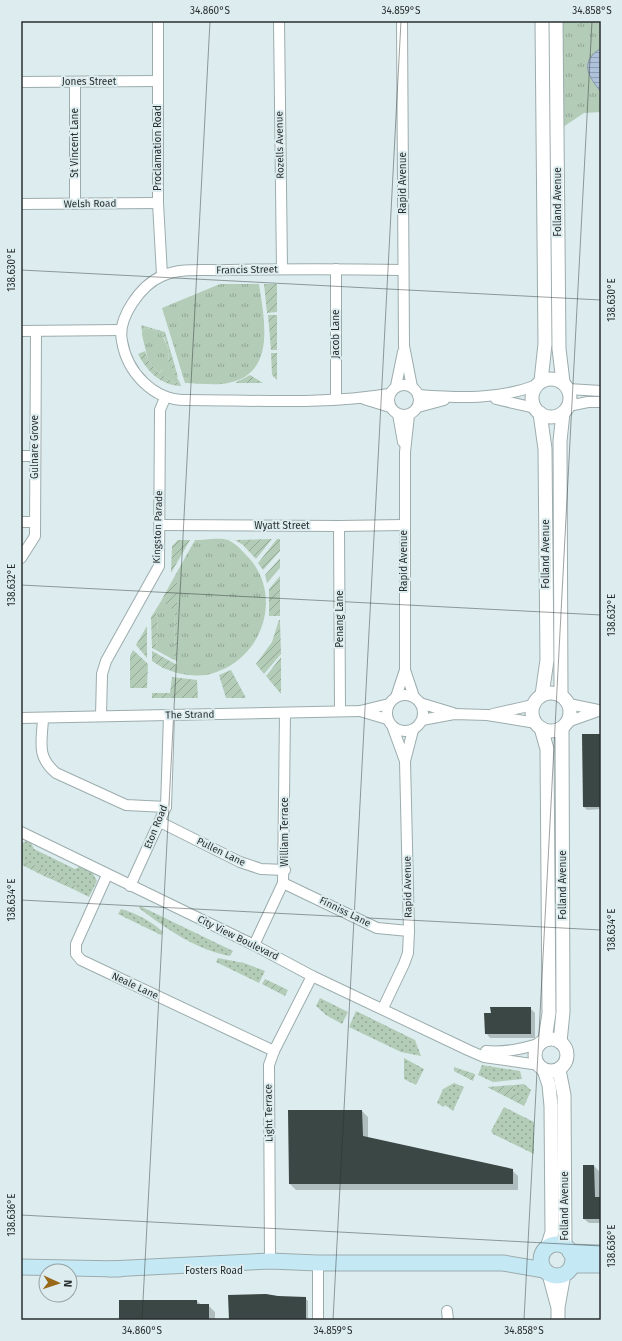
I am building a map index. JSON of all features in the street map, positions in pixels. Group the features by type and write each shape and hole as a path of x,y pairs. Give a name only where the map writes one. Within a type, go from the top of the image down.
{"main road":[{"name":"Fosters Road","path":"109,1269 270,1261 318,1263 503,1263 547,1272 554,1276 568,1259 553,1245 545,1250 503,1263"},
{"path":"545,1250 541,1261 547,1272"},
{"path":"568,1259 601,1253"},
{"path":"568,1259 601,1265"},
{"name":"Fosters Road","path":"21,1267 211,1272 269,1271 318,1263"}],"street":[{"name":"Proclamation Road","path":"158,21 158,203 162,275"},
{"name":"Rozells Avenue","path":"279,21 282,269"},
{"name":"Rapid Avenue","path":"402,21 404,346 412,387"},
{"name":"Folland Avenue","path":"539,383 545,344 542,21"},
{"name":"Folland Avenue","path":"556,21 559,349 566,386"},
{"name":"Jones Street","path":"21,82 158,81"},
{"name":"St Vincent Lane","path":"75,82 75,204"},
{"name":"Welsh Road","path":"21,204 158,203"},
{"name":"Francis Street","path":"393,390 362,398 336,399 185,400 165,398 145,385 130,362 122,342 122,330 130,306 144,287 162,275 180,271 282,269 403,270"},
{"name":"Jacob Lane","path":"336,269 336,399"},
{"path":"21,331 122,330"},
{"name":"Gulnare Grove","path":"21,558 35,536 36,331"},
{"name":"Rapid Avenue","path":"393,390 404,346"},
{"path":"418,395 453,398 489,397 519,392 552,379 566,386 601,391"},
{"path":"538,411 532,400 533,392 539,383"},
{"path":"418,406 418,395 412,387 407,385 393,390 390,407 398,414 409,415 418,406 453,398"},
{"path":"566,386 570,398 566,410"},
{"path":"489,397 538,411 548,417 556,417 566,410 588,402 601,402"},
{"name":"Kingston Parade","path":"101,716 102,674 106,661 159,566 160,410 165,398"},
{"name":"Francis Street","path":"362,398 390,407"},
{"name":"Folland Avenue","path":"565,700 560,441 566,410"},
{"name":"Folland Avenue","path":"537,700 547,660 545,449 538,411"},
{"name":"Rapid Avenue","path":"398,414 404,452"},
{"name":"Rapid Avenue","path":"409,415 404,452 405,670 417,700"},
{"path":"21,456 35,456"},
{"path":"21,522 35,522"},
{"name":"Wyatt Street","path":"160,525 404,525"},
{"name":"Penang Lane","path":"339,526 340,711"},
{"name":"Rapid Avenue","path":"392,700 405,670"},
{"path":"487,715 537,700 548,693 565,700 600,710"},
{"path":"417,700 423,714 422,720 413,730 403,732 394,728 387,719 386,714 392,700 402,695 417,700 454,714"},
{"name":"The Strand","path":"360,711 392,700"},
{"path":"537,700 533,718 538,726"},
{"path":"565,700 570,714 565,725"},
{"path":"422,720 454,714 487,715 538,726 548,731 555,731 565,725 600,710"},
{"name":"The Strand","path":"21,718 360,711 387,719"},
{"name":"William Terrace","path":"254,945 284,883 284,713"},
{"name":"Eton Road","path":"130,886 166,807 168,716"},
{"path":"43,718 42,757 47,765 56,773 126,805 166,807"},
{"name":"Folland Avenue","path":"560,1042 564,1012 565,725"},
{"name":"Folland Avenue","path":"538,726 547,749 549,1013 543,1042"},
{"name":"Rapid Avenue","path":"394,728 405,761"},
{"name":"Rapid Avenue","path":"383,1008 408,953 409,931 405,761 413,730"},
{"name":"Pullen Lane","path":"160,822 240,862 261,869 285,870"},
{"name":"City View Boulevard","path":"21,832 254,945 312,976 383,1008 484,1057 541,1068"},
{"name":"Neale Lane","path":"107,875 76,944 76,954 81,960 274,1051"},
{"name":"Finniss Lane","path":"284,883 376,928 409,931"},
{"name":"Light Terrace","path":"270,1261 269,1065 274,1051 312,976"},
{"path":"555,1040 564,1045 568,1055 564,1065 559,1070 552,1072 541,1068 536,1061 536,1051 543,1042 555,1040"},
{"name":"City View Boulevard","path":"455,1043 497,1052 521,1050 543,1042"},
{"name":"Folland Avenue","path":"541,1068 549,1085 551,1106 552,1232 545,1250"},
{"name":"Folland Avenue","path":"558,1314 568,1259 564,1096 559,1070"},
{"path":"318,1263 318,1320"},
{"path":"547,1272 558,1314"}],"green space":[{"path":"562,21 601,21 601,112 584,113 560,129"},
{"path":"220,284 259,284 264,328 264,343 261,357 254,369 244,378 223,384 185,383 162,308"},
{"path":"264,284 277,284 277,312 267,313"},
{"path":"268,315 277,315 277,350 271,350"},
{"path":"141,325 165,332 178,377 176,377 168,361 169,351 164,337 161,336 161,332 147,328 142,331"},
{"path":"147,328 161,332 169,351 168,361 180,383 174,382 164,376 162,370 159,373 148,360 142,335 142,331"},
{"path":"145,351 148,360 159,373 163,370 164,376 174,382 180,383 181,386 167,383 155,376 138,354"},
{"path":"271,353 277,353 277,380 272,375"},
{"path":"250,375 263,383 235,383"},
{"path":"225,539 240,548 259,573 265,589 266,606 263,622 257,638 235,663 214,673 188,675 177,673 177,572 195,540"},
{"path":"272,539 256,559 243,545 235,540"},
{"path":"277,539 280,539 280,551 263,570 258,563"},
{"path":"178,540 190,540 171,573 172,546"},
{"path":"280,558 280,568 267,583 265,575"},
{"path":"177,572 177,661 169,657 174,659 175,611 161,601"},
{"path":"280,576 280,616 269,616 269,589"},
{"path":"161,601 175,610 174,660 156,650 158,617 155,611"},
{"path":"155,611 158,617 156,650 152,648 151,617"},
{"path":"279,620 281,654 264,674 256,664 272,642"},
{"path":"147,626 147,658 136,645"},
{"path":"133,650 148,664 147,688 130,688 130,656"},
{"path":"152,651 177,665 177,673 163,668 152,661"},
{"path":"281,657 281,694 266,676"},
{"path":"231,670 246,698 226,698 219,675"},
{"path":"172,677 197,680 198,698 152,698 152,693 170,693"},
{"path":"27,841 31,843 34,849 75,869 81,866 92,872 97,881 89,897 75,890 76,887 53,875 51,879 46,877 48,873 24,861 21,864 21,843"},
{"path":"24,861 48,872 46,877 22,865"},
{"path":"53,875 76,886 75,890 51,879"},
{"path":"140,906 233,951 230,956 194,944 160,924 139,908"},
{"path":"121,909 143,918 163,932 161,935 118,914"},
{"path":"218,958 244,963 265,971 259,983 216,962"},
{"path":"265,979 288,990 285,996 262,984"},
{"path":"320,998 348,1012 342,1024 326,1015 316,1006"},
{"path":"356,1011 415,1040 421,1056 401,1052 349,1027"},
{"path":"404,1058 424,1069 416,1085 404,1079"},
{"path":"482,1065 520,1071 522,1079 493,1082 478,1075"},
{"path":"454,1067 475,1074 473,1081 454,1071"},
{"path":"454,1083 464,1087 453,1111 445,1105 444,1107 437,1103 443,1089"},
{"path":"524,1084 531,1090 526,1102 511,1091 514,1085"},
{"path":"514,1085 511,1091 526,1102 524,1106 487,1087"},
{"path":"504,1107 534,1122 534,1154 493,1134 491,1131"}],"water":[{"path":"601,48 601,92 589,75 588,64 594,53"}],"building":[{"path":"582,734 601,734 601,807 583,807"},
{"path":"490,1007 531,1007 531,1034 485,1034 484,1013 491,1013"},
{"path":"288,1110 362,1110 363,1136 513,1169 513,1184 289,1184"},
{"path":"583,1165 594,1165 595,1197 601,1197 601,1219 583,1219"},
{"path":"266,1294 306,1297 306,1320 229,1320 228,1295"},
{"path":"119,1300 197,1300 197,1304 209,1304 209,1320 119,1320"}]}
